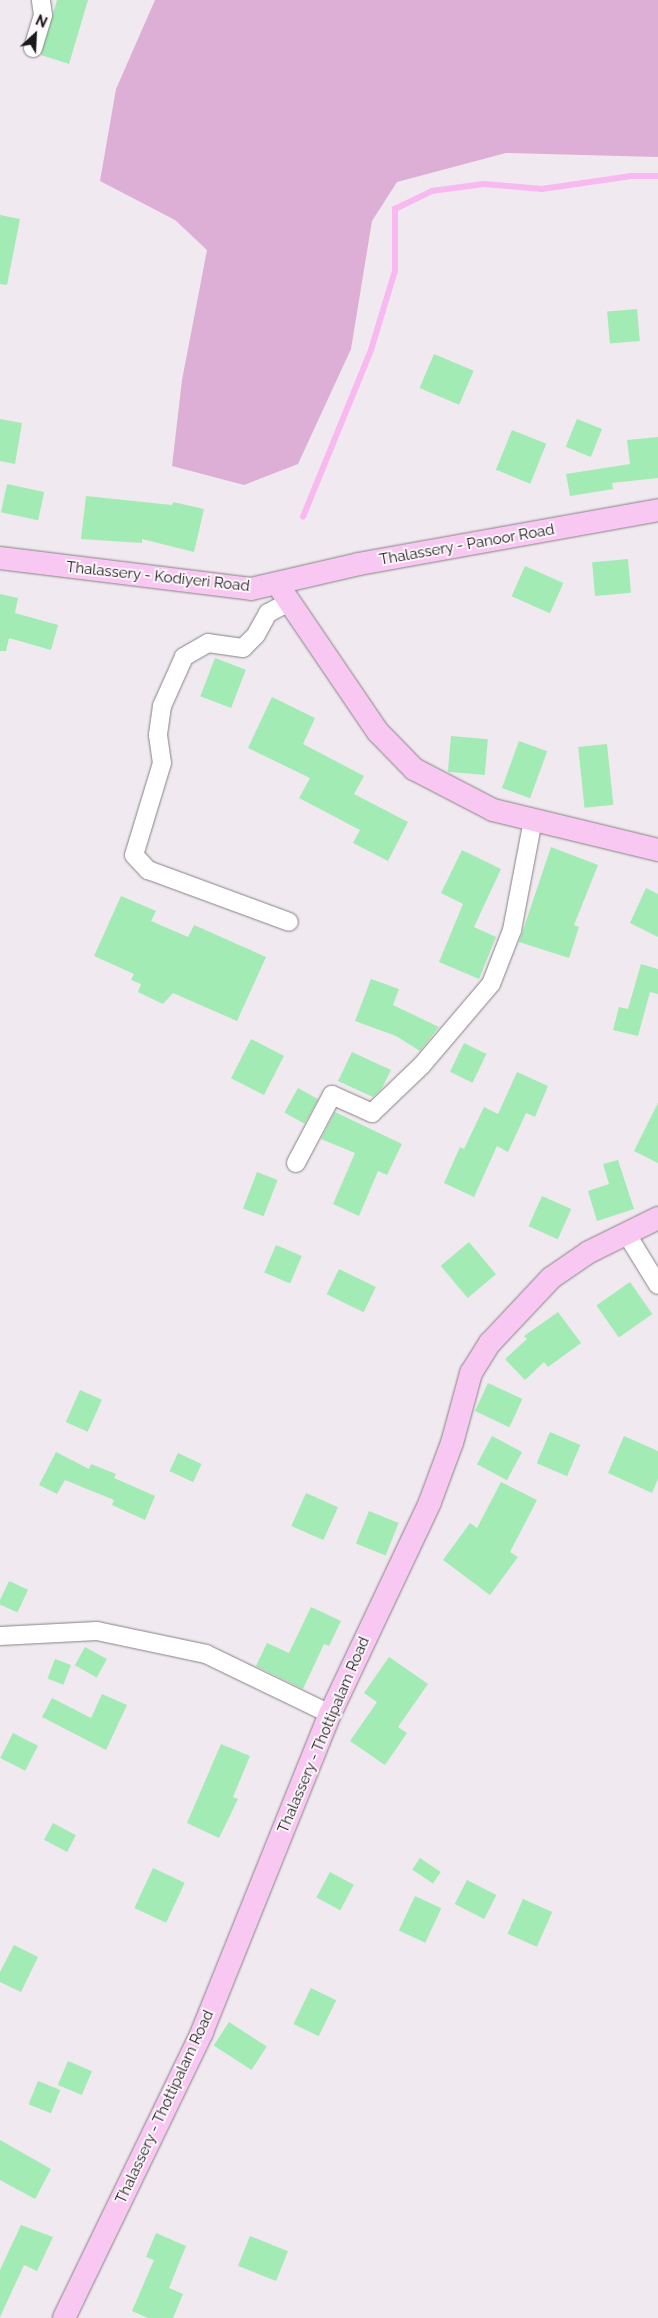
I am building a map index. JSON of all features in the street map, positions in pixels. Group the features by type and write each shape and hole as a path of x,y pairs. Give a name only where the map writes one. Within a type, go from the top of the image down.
{"main road":[{"name":"Thalassery - Panoor Road","path":"283,593 359,564 658,510"},
{"name":"Thalassery - Kodiyeri Road","path":"0,558 283,593"},
{"path":"283,593 378,732 414,769 493,810 658,850"},
{"name":"Thalassery - Thottipalam Road","path":"64,2318 202,2032 330,1714 430,1502 452,1442 471,1373 490,1343 551,1278 590,1252 658,1218"}],"street":[{"path":"33,48 43,15 42,0"},
{"path":"283,593 268,613 256,635 244,648 208,643 184,657 162,706 158,734 162,763 134,855 148,870 289,922"},
{"path":"296,1163 332,1094 372,1113 422,1065 491,984 512,930 533,820"},
{"path":"626,1233 658,1285"},
{"path":"0,1636 97,1631 206,1654 330,1714"}],"shaded area":[{"path":"155,0 658,0 658,157 506,153 397,182 372,221 351,349 298,464 244,485 172,466 182,380 207,250 175,220 100,181 116,89"}],"building":[{"path":"57,0 88,0 69,64 41,55"},
{"path":"0,215 20,219 7,285 0,284"},
{"path":"637,309 640,341 610,343 607,312"},
{"path":"434,354 474,371 459,405 420,388"},
{"path":"0,419 22,423 15,464 0,461"},
{"path":"577,419 602,429 591,457 566,447"},
{"path":"512,430 546,444 530,484 496,470"},
{"path":"658,437 658,478 612,483 613,489 570,496 566,474 630,464 627,440"},
{"path":"7,484 44,492 38,520 1,512"},
{"path":"86,496 172,505 173,502 204,509 194,552 142,539 142,543 81,539"},
{"path":"628,559 631,593 595,596 592,562"},
{"path":"525,566 563,583 550,613 512,596"},
{"path":"0,594 18,598 15,613 58,625 51,650 9,638 6,651 0,651"},
{"path":"215,658 246,670 231,708 200,696"},
{"path":"272,697 315,718 303,744 364,776 354,794 408,822 388,861 353,843 360,830 299,798 310,778 248,748"},
{"path":"451,736 488,739 485,775 448,772"},
{"path":"519,741 547,751 530,798 502,788"},
{"path":"607,744 613,805 585,808 578,747"},
{"path":"551,847 598,865 574,925 579,927 569,958 519,942"},
{"path":"462,850 501,869 474,927 496,937 479,979 439,962 463,904 441,893"},
{"path":"646,888 658,894 658,937 630,923"},
{"path":"121,896 156,911 151,921 188,937 194,925 266,957 237,1021 173,993 163,1004 138,992 141,984 131,980 134,974 94,956"},
{"path":"641,964 658,969 658,994 650,992 638,1036 613,1030 619,1007 628,1009"},
{"path":"371,979 399,989 393,1005 439,1027 420,1051 396,1036 355,1021"},
{"path":"251,1039 284,1056 264,1095 231,1078"},
{"path":"464,1043 486,1054 472,1083 450,1072"},
{"path":"352,1052 391,1070 382,1088 373,1097 338,1081"},
{"path":"517,1072 548,1086 535,1117 526,1113 508,1152 497,1146 474,1197 444,1183 460,1147 464,1149 484,1107 498,1114"},
{"path":"298,1088 318,1099 305,1124 284,1112"},
{"path":"658,1103 658,1163 634,1151"},
{"path":"335,1112 402,1144 387,1175 378,1171 359,1216 333,1204 355,1153 321,1139"},
{"path":"618,1160 634,1209 597,1221 588,1191 609,1184 603,1164"},
{"path":"257,1172 278,1180 264,1216 243,1208"},
{"path":"542,1196 571,1209 558,1239 529,1226"},
{"path":"469,1242 496,1274 468,1298 441,1266"},
{"path":"276,1245 302,1256 290,1284 264,1273"},
{"path":"339,1269 376,1287 364,1312 327,1294"},
{"path":"630,1282 652,1314 619,1337 596,1306"},
{"path":"558,1312 581,1343 548,1367 544,1362 525,1380 505,1359 527,1339 524,1336"},
{"path":"488,1383 522,1399 509,1427 475,1411"},
{"path":"80,1390 102,1400 88,1432 66,1422"},
{"path":"550,1432 580,1445 567,1476 537,1463"},
{"path":"492,1436 522,1452 507,1480 477,1464"},
{"path":"624,1436 658,1451 658,1479 652,1493 608,1473"},
{"path":"56,1452 89,1469 91,1464 116,1474 114,1478 155,1496 145,1520 112,1505 114,1500 65,1480 57,1494 39,1485"},
{"path":"178,1453 202,1464 193,1482 170,1471"},
{"path":"501,1482 537,1500 510,1552 518,1557 490,1595 443,1560 470,1523 477,1528"},
{"path":"306,1493 338,1507 323,1540 291,1526"},
{"path":"369,1511 399,1523 386,1555 356,1543"},
{"path":"9,1581 28,1590 17,1613 0,1604"},
{"path":"311,1607 341,1621 329,1646 324,1644 303,1689 256,1666 267,1643 289,1653"},
{"path":"85,1647 107,1659 97,1677 75,1665"},
{"path":"389,1657 428,1684 398,1727 407,1733 385,1765 350,1741 377,1702 364,1693"},
{"path":"55,1659 71,1665 63,1685 47,1679"},
{"path":"102,1694 127,1705 106,1750 42,1717 52,1698 91,1718"},
{"path":"13,1733 38,1746 25,1771 0,1758"},
{"path":"221,1744 250,1756 233,1797 238,1799 219,1838 187,1823"},
{"path":"53,1823 76,1835 67,1852 44,1840"},
{"path":"420,1858 441,1872 433,1884 412,1870"},
{"path":"153,1868 185,1883 166,1923 134,1908"},
{"path":"330,1872 354,1885 340,1910 316,1898"},
{"path":"467,1880 496,1895 484,1919 455,1904"},
{"path":"415,1896 441,1908 425,1943 399,1930"},
{"path":"523,1899 552,1912 537,1947 508,1934"},
{"path":"14,1945 38,1957 21,1992 0,1982 0,1972"},
{"path":"311,1988 336,2000 319,2036 293,2024"},
{"path":"229,2022 267,2047 251,2070 214,2045"},
{"path":"68,2061 92,2071 82,2095 58,2085"},
{"path":"38,2081 60,2090 51,2113 29,2104"},
{"path":"0,2140 51,2169 35,2199 0,2180"},
{"path":"21,2225 53,2237 37,2271 24,2265 0,2317 0,2270"},
{"path":"156,2233 186,2246 169,2288 183,2294 173,2318 148,2318 132,2311 154,2260 146,2257"},
{"path":"250,2236 288,2251 276,2281 238,2266"}],"waterway":[{"path":"303,517 371,350 395,271 395,209 432,191 484,184 542,189 631,176 658,176"}]}
